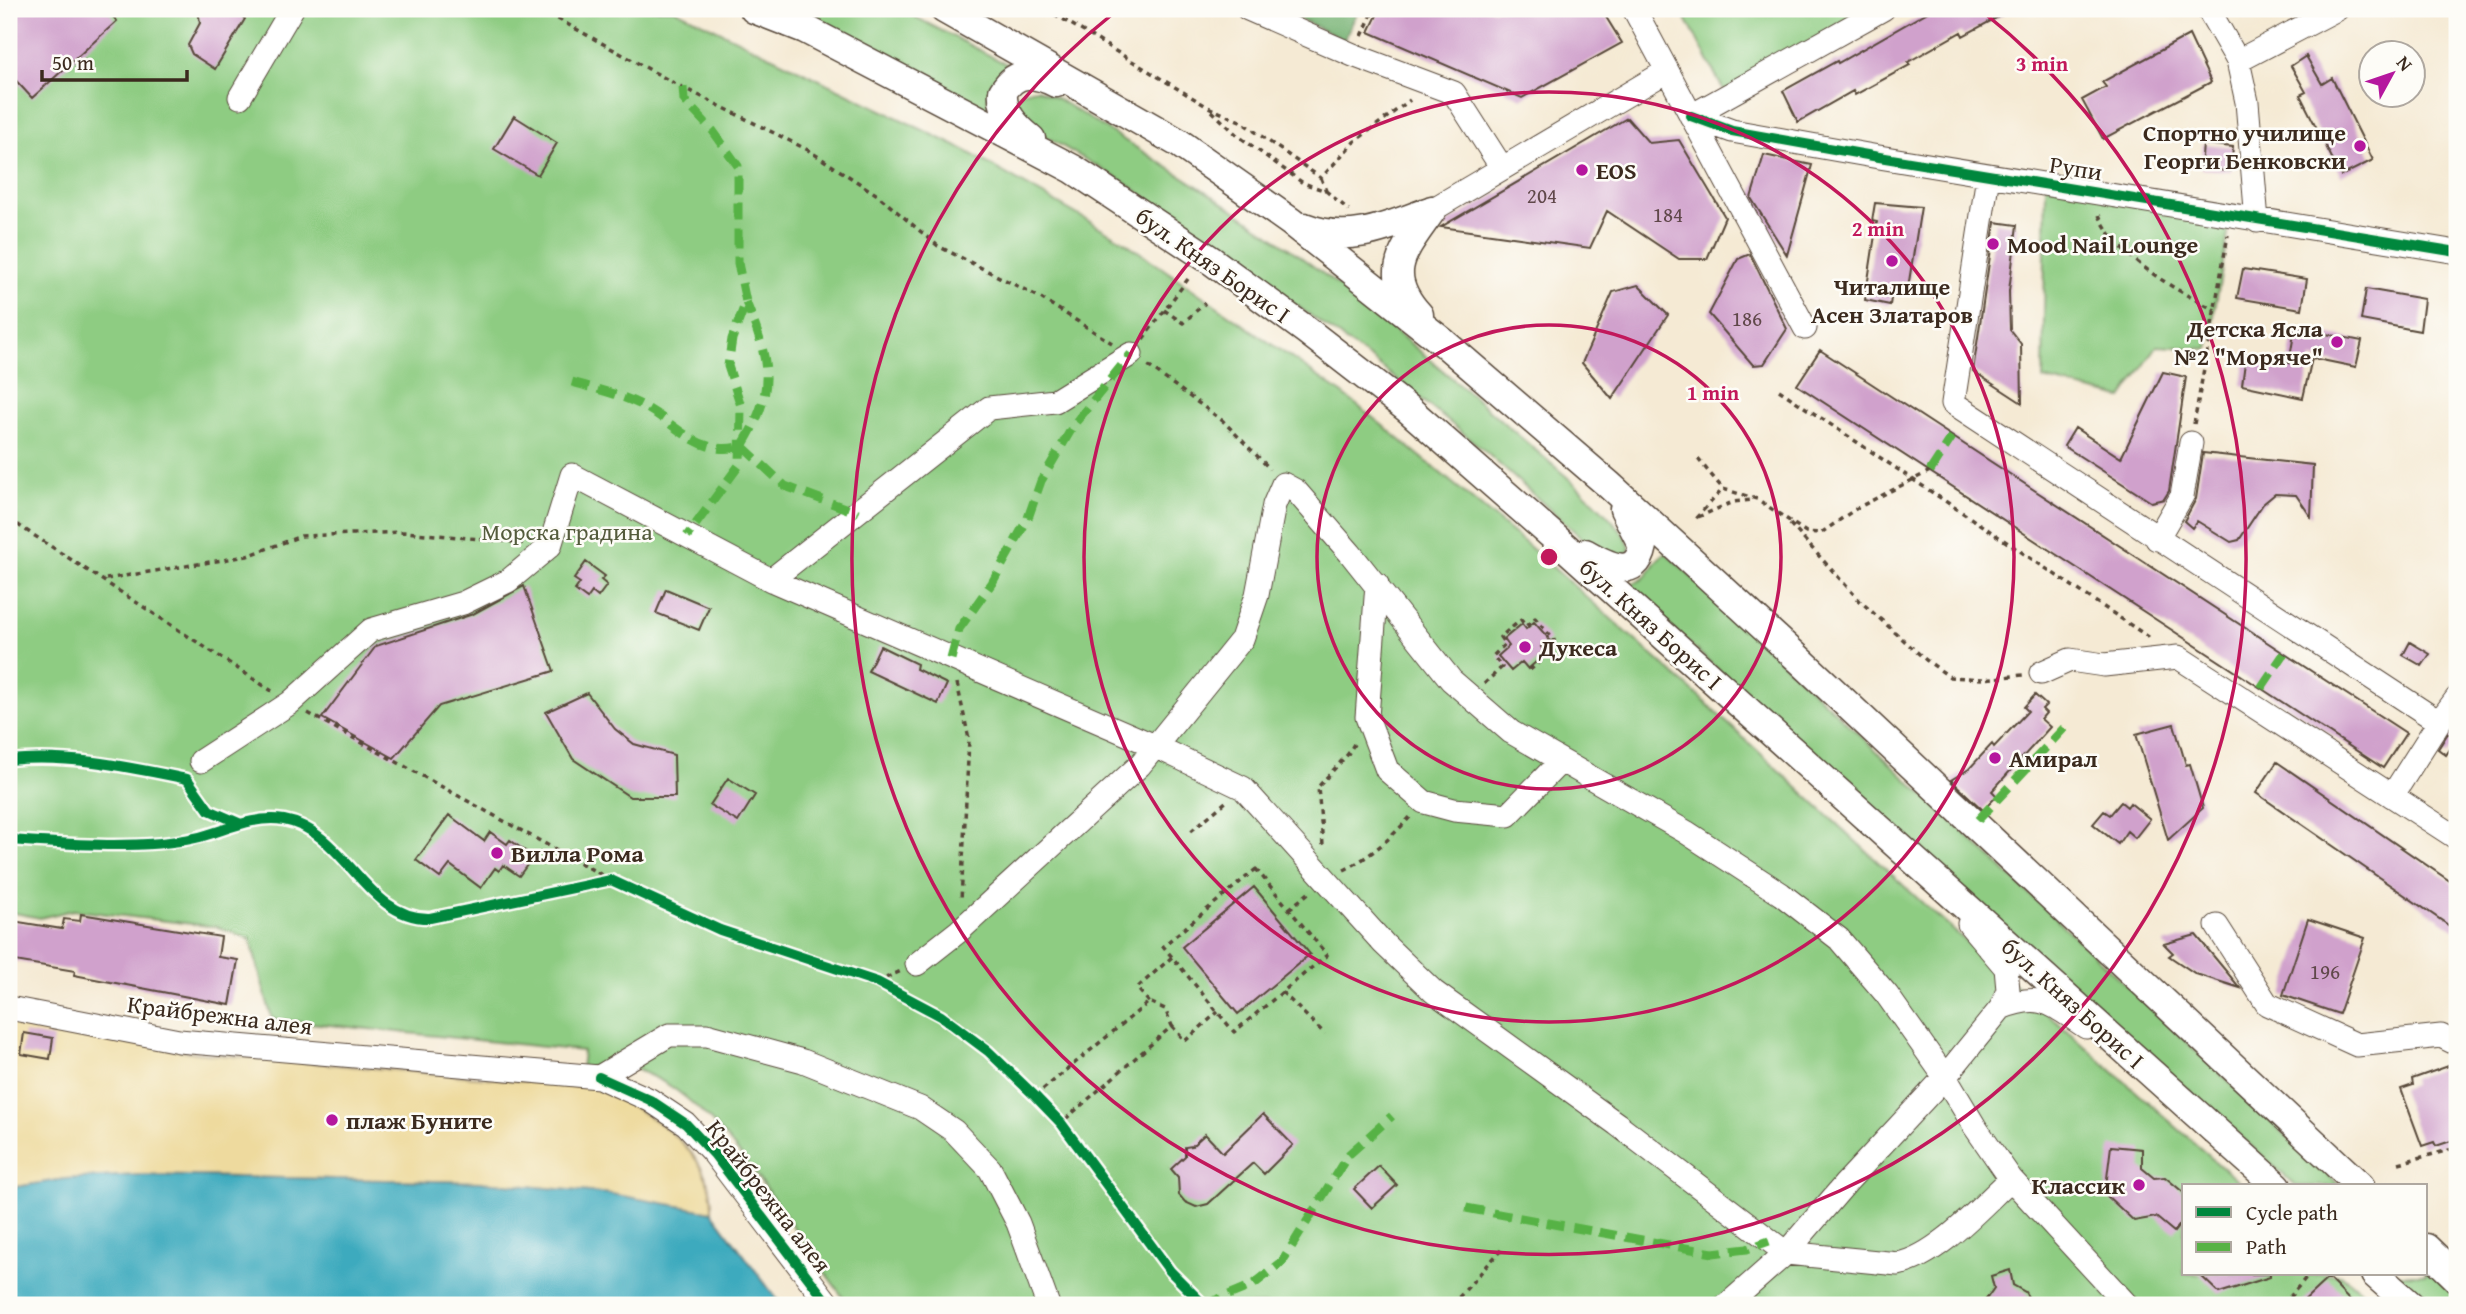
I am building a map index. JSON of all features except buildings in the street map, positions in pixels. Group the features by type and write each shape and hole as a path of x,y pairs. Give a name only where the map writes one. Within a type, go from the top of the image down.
{"main road":[{"name":"бул. Княз Борис I","path":"754,9 805,29 1073,169 1212,261 1306,330 1408,409 1554,537 2275,1184"},
{"path":"944,9 1179,143 1291,222 1444,343 1608,484 2358,1184"},
{"path":"1073,169 1034,142 1011,119 1002,98 1007,85 1021,75 1039,75 1114,107"},
{"path":"1291,222 1315,232 1348,237 1374,232 1432,210"},
{"path":"1432,210 1400,256 1398,280 1411,307 1444,343"},
{"path":"1554,537 1609,566 1630,568 1637,562 1643,546 1640,536 1608,484"},
{"path":"2428,1250 2457,1278"},
{"path":"2377,1276 2410,1305"}],"street":[{"path":"240,97 292,9"},
{"path":"1248,9 1353,55 1454,93 1502,168"},
{"path":"1691,116 1884,9"},
{"path":"2208,9 2238,61 2247,102 2257,221"},
{"path":"2238,61 2337,9"},
{"path":"1642,11 1667,71 1805,328"},
{"path":"1432,210 1667,71"},
{"name":"Рупи","path":"1691,116 1732,131 2231,217 2457,252"},
{"path":"1988,176 1953,403 2439,722"},
{"path":"771,580 989,408 1055,401 1131,354"},
{"path":"2157,539 2182,496 2191,443"},
{"path":"201,761 290,703 371,630 463,603 508,581 550,546 572,475 771,580 1157,747 1243,788 1384,944 1434,992 1617,1124 1786,1253 1898,1264 1909,1262 1936,1246 2011,1179"},
{"path":"917,964 959,931 1157,747 1242,639 1257,595 1274,505 1283,484 1296,491 1377,584 1451,680 1511,732 1686,832 1781,894 1839,939 1886,995 1945,1077 2011,1179 2127,1305"},
{"path":"1377,584 1367,717 1387,770 1424,802 1454,810 1508,814 1561,761"},
{"path":"2041,673 2070,660 2104,664 2169,651 2457,838"},
{"path":"2392,796 2457,698"},
{"path":"1727,1305 1786,1253 1846,1183 1945,1077 2001,1008 2008,990 2006,968 1912,859"},
{"path":"2217,926 2267,1004 2357,1045 2441,1036 2457,1044"},
{"path":"2001,1008 2027,998 2042,1000 2136,1059"},
{"name":"Крайбрежна алея","path":"9,1008 179,1041 599,1077 649,1100 686,1125 714,1154 829,1305"},
{"path":"599,1077 669,1035 707,1035 803,1060 920,1108 954,1131 990,1169 1018,1223 1048,1305"}],"path":[{"path":"540,9 672,82 808,150 876,194 938,246 1040,298 1131,354 1223,421 1255,450 1283,484"},
{"path":"1046,9 1208,107 1240,121 1321,178 1326,191"},
{"path":"1353,55 1374,9"},
{"path":"1321,178 1354,142 1409,100 1454,93"},
{"path":"1208,107 1237,135 1303,183"},
{"path":"2090,191 2107,232 2120,245 2168,283 2215,310"},
{"path":"2191,443 2231,217"},
{"path":"1131,354 1188,279"},
{"path":"1164,310 1183,323 1205,303"},
{"path":"1779,390 2169,651"},
{"path":"1698,459 1723,489 1757,499 1790,524 1860,601 1926,660 1951,677 1983,679 2041,673"},
{"path":"1790,524 1806,532 1821,533 1857,508 1930,471"},
{"path":"1723,489 1696,518 1733,502 1757,499"},
{"path":"9,519 290,703 611,880 720,930 877,982 941,1016 988,1051 1061,1123 1170,1271 1204,1305"},
{"path":"104,579 247,556 301,536 404,532 550,546"},
{"path":"1470,698 1502,667 1493,656 1505,644 1500,637 1521,620 1527,626 1535,618 1554,640 1545,648 1549,654 1530,670"},
{"path":"951,659 968,739 959,931"},
{"path":"1325,879 1318,787 1349,754 1367,717"},
{"path":"9,760 33,758 95,761 187,779 209,810 239,823"},
{"path":"1191,831 1243,788"},
{"path":"1289,909 1325,879 1359,863 1391,837 1424,802"},
{"path":"9,840 148,843 195,838 239,823 283,820 318,836 392,908 416,919 500,905 611,880"},
{"path":"1256,869 1327,955 1234,1032 1172,957 1163,946 1256,869"},
{"path":"1172,957 1136,988 1149,1002 1165,1009 1172,1026 1185,1041 1218,1012"},
{"path":"1282,992 1325,1034"},
{"path":"1035,1096 1149,1002"},
{"path":"1061,1123 1172,1026"},
{"path":"2399,1163 2457,1148"},
{"path":"1452,1305 1501,1250"},
{"path":"2283,1305 2307,1276"}],"green space":[{"name":"Морска градина","path":"9,9 674,9 964,150 1122,240 1343,394 1530,547 1696,694 1928,908 2241,1184 2182,1184 2182,1276 2343,1276 2377,1305 849,1305 719,1129 695,1105 670,1086 613,1058 600,1065 581,1069 583,1051 272,1019 250,939 218,927 73,910 40,918 9,912"},
{"path":"783,9 900,9 1014,68 999,76 990,86 988,100 991,117"},
{"path":"1278,9 1359,9 1344,40"},
{"path":"1681,9 1871,9 1724,91"},
{"path":"1037,89 1058,99 1234,210 1352,296 1587,495 1625,537 1630,548 1625,558 1601,555 1480,447 1375,362 1129,185 1021,122 1014,100 1023,91"},
{"path":"2046,185 2231,217 2208,349 2157,346 2122,398 2043,379"},
{"path":"1666,553 2338,1184 2294,1184 1637,597 1631,591 1633,583 1644,578"},
{"path":"2428,1268 2457,1295 2457,1305 2429,1305 2396,1276 2428,1276"}],"sand":[{"name":"плаж Буните","path":"9,1021 197,1053 592,1087 653,1119 689,1150 702,1169 710,1189 712,1212 611,1194 483,1182 139,1175 65,1179 9,1188"}],"water":[{"path":"139,1175 483,1182 611,1194 712,1212 781,1305 9,1305 9,1188 65,1179"}],"marked path":[{"path":"683,87 684,100 713,131 738,166 738,263 746,302 732,339 728,366 741,406 740,464 687,536"},
{"path":"572,382 637,403 702,444 727,449 742,446 761,408 766,375 765,359 746,302"},
{"path":"951,659 959,629 992,583 1028,518 1041,481 1075,423 1131,354"},
{"path":"1930,471 1952,437"},
{"path":"742,446 785,486 858,513"},
{"path":"2261,688 2284,654"},
{"path":"1978,820 2066,726"},
{"path":"1204,1305 1253,1285 1282,1262 1348,1155 1392,1116"},
{"path":"1466,1208 1713,1253 1747,1249 1769,1241"}],"cycle path":[{"path":"1691,116 1732,131 2457,252"},
{"path":"9,760 77,760 187,779 209,810 239,823"},
{"path":"9,840 102,845 150,844 195,838 261,820 284,820 305,827 324,840 372,891 389,905 408,915 430,918 611,880 720,930 877,982 941,1016 988,1051 1035,1096 1061,1123 1170,1271 1204,1305"},
{"path":"599,1077 650,1100 686,1124 714,1154 829,1305"}],"place":[{"name":"Спортно училище Георги Бенковски","path":"2360,146"},
{"name":"EOS","path":"1582,170"},
{"name":"Mood Nail Lounge","path":"1993,244"},
{"name":"Читалище Асен Златаров","path":"1892,261"},
{"name":"Детска Ясла №2 \"Моряче\"","path":"2337,342"},
{"name":"Дукеса","path":"1525,647"},
{"name":"Амирал","path":"1995,758"},
{"name":"Вилла Рома","path":"497,853"},
{"name":"плаж Буните","path":"332,1120"},
{"name":"Классик","path":"2139,1185"}]}
